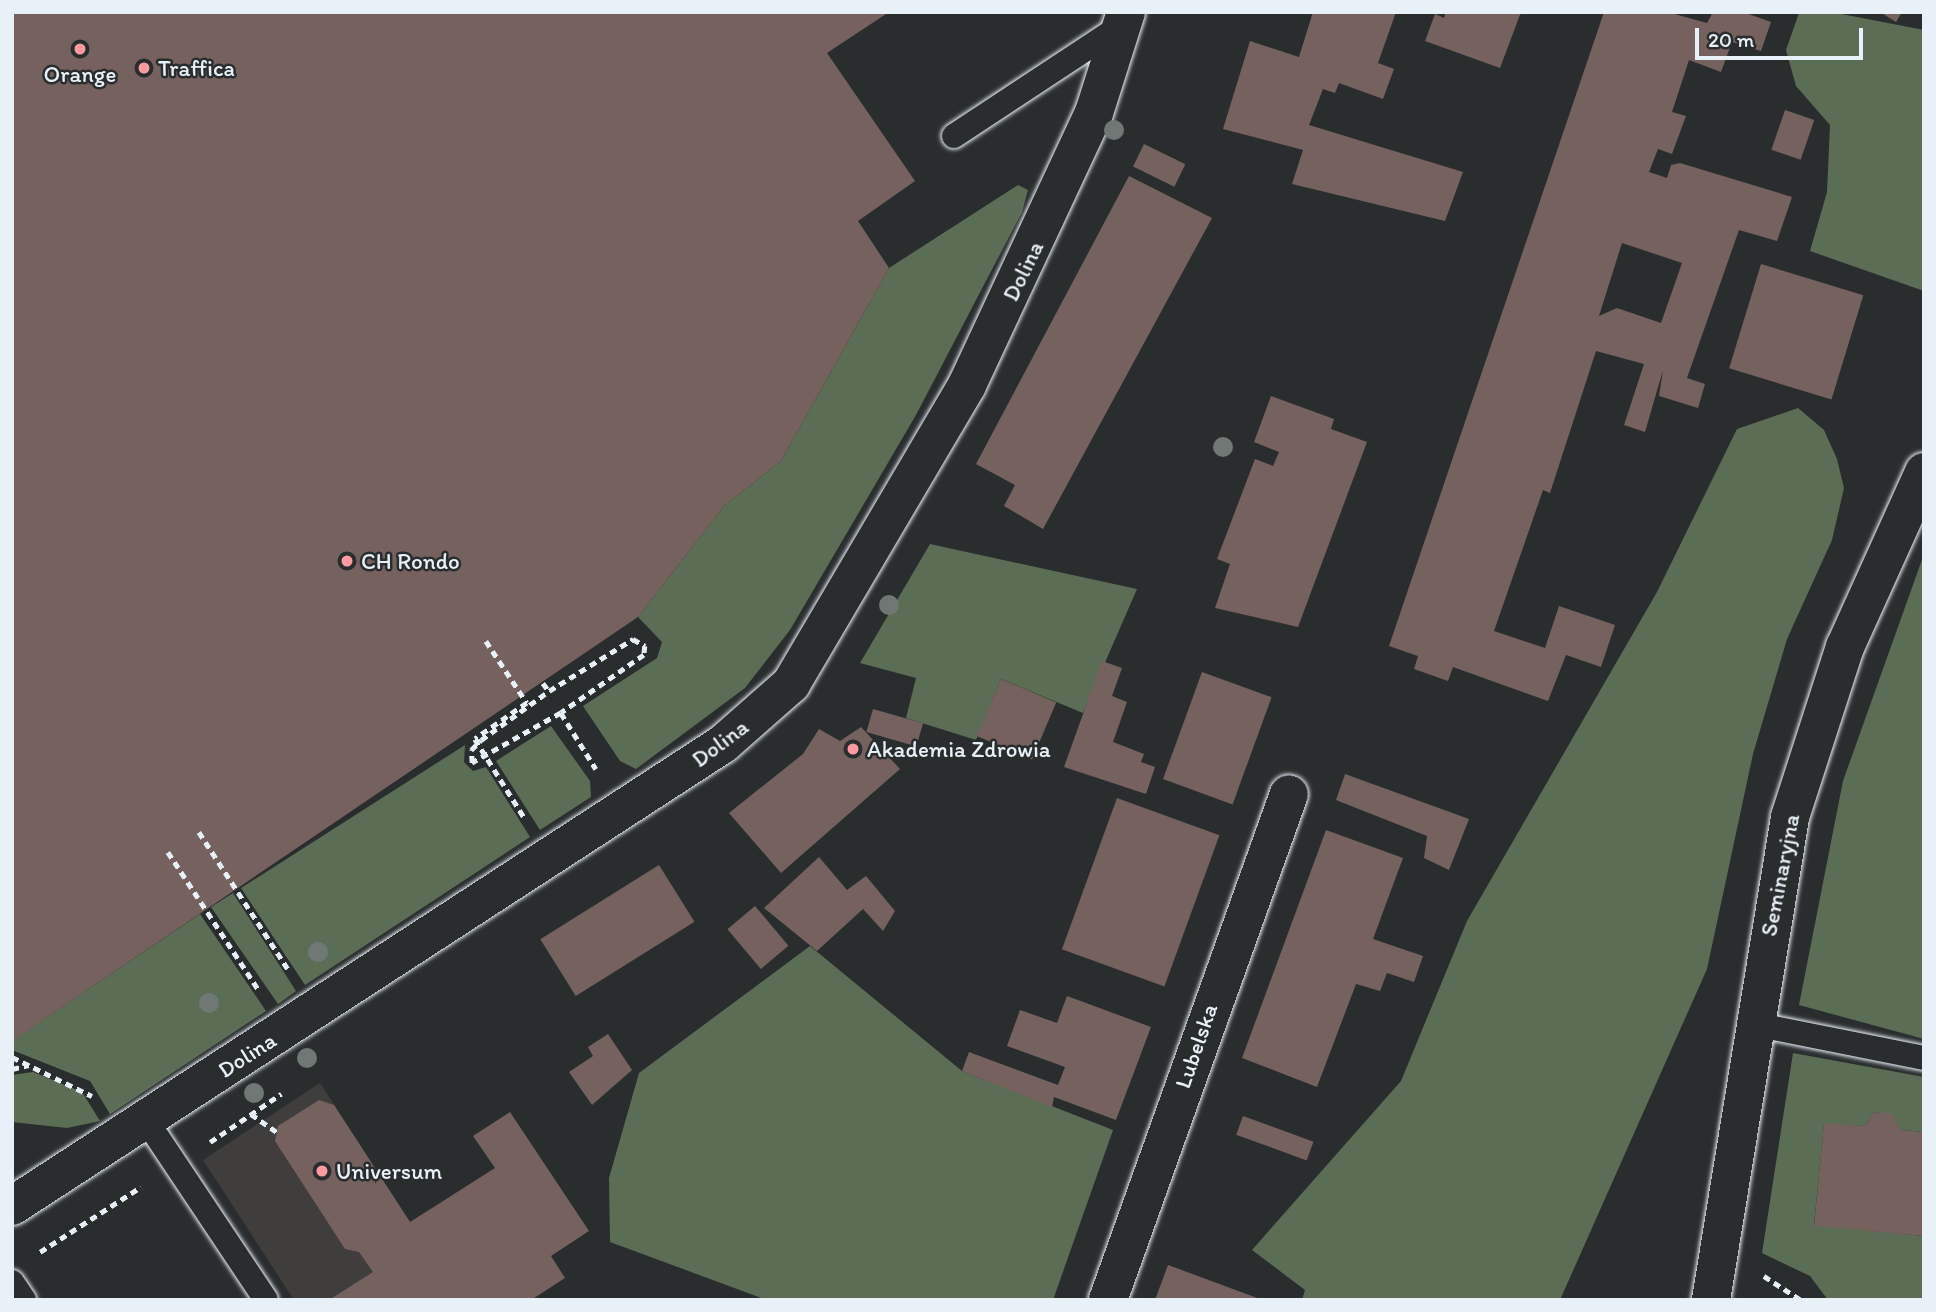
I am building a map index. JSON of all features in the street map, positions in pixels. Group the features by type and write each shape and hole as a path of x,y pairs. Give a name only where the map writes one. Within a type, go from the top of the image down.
{"street":[{"name":"Dolina","path":"12,1206 723,744 791,684 821,641 973,374 1094,113 1122,16"},
{"name":"Seminaryjna","path":"1711,1300 1776,883 1809,747 1856,621 1924,472"},
{"name":"Lubelska","path":"1108,1300 1289,794"}],"lane":[{"path":"954,136 1122,16"},
{"path":"1754,1024 1924,1058"},
{"path":"146,1120 266,1300"},
{"path":"12,1282 24,1300"}],"path":[{"path":"633,639 645,646 644,655 561,713 472,763 471,750 481,740 550,691 622,643 633,639"},
{"path":"486,641 527,703 475,739 548,856"},
{"path":"543,683 550,691"},
{"path":"561,713 622,809"},
{"path":"199,832 263,931"},
{"path":"168,852 233,950"},
{"path":"12,1057 44,1070"},
{"path":"12,1069 29,1065"},
{"path":"251,1114 277,1132"},
{"path":"1760,1275 1801,1300"}],"shaded area":[{"path":"320,1083 460,1300 294,1300 203,1160"}],"green space":[{"path":"1831,12 1924,30 1924,291 1810,251 1827,192 1830,125 1796,86 1786,50 1799,13"},
{"path":"1018,185 1028,190 1022,212 916,415 790,630 745,688 636,769 620,761 583,706 657,658 662,642 638,617 724,506 781,461 889,268"},
{"path":"1798,408 1824,430 1837,459 1844,488 1832,540 1787,639 1753,754 1707,969 1560,1300 1302,1300 1305,1290 1252,1250 1401,1081 1467,921 1657,592 1737,429"},
{"path":"930,544 1137,589 1083,713 1001,679 976,740 906,718 916,678 860,663"},
{"path":"1924,554 1924,1039 1799,1005 1843,781"},
{"path":"551,726 590,781 591,797 540,830 496,761"},
{"path":"465,745 464,762 473,771 486,767 530,837 305,985 241,888"},
{"path":"233,893 296,991 278,1004 211,907"},
{"path":"200,914 266,1011 110,1114 90,1081 12,1050 13,1040"},
{"path":"810,946 962,1071 1113,1130 1053,1300 767,1300 610,1242 609,1178 639,1073"},
{"path":"1793,1053 1924,1077 1924,1132 1900,1130 1893,1115 1874,1112 1865,1126 1824,1124 1814,1225 1924,1236 1924,1300 1828,1300 1810,1276 1762,1253"},
{"path":"33,1072 82,1092 100,1121 67,1128 12,1122 12,1075"}],"building":[{"name":"CH Rondo","path":"12,12 889,12 827,53 915,181 858,221 889,268 781,461 724,506 638,617 12,1041"},
{"path":"1313,12 1396,12 1378,63 1394,69 1383,99 1339,83 1335,93 1323,89 1309,125 1463,172 1445,221 1292,184 1303,150 1223,129 1250,41 1299,57"},
{"path":"1446,12 1521,12 1500,68 1425,41 1435,14 1444,18"},
{"path":"1604,12 1667,12 1707,23 1713,12 1743,12 1771,22 1761,51 1732,42 1721,72 1689,60 1672,112 1686,116 1672,154 1658,149 1649,172 1667,178 1671,165 1680,163 1792,197 1777,241 1739,230 1687,378 1705,384 1698,408 1659,396 1663,370 1645,432 1624,425 1644,364 1596,351 1550,493 1543,490 1494,631 1545,648 1559,606 1615,625 1601,667 1566,655 1548,701 1453,667 1448,681 1414,669 1418,656 1389,646","holes":["1622,243 1682,263 1661,323 1617,308 1599,316"]},
{"path":"1880,12 1902,12 1896,22"},
{"path":"1785,110 1814,120 1801,160 1771,150"},
{"path":"1144,144 1185,164 1174,187 1133,166"},
{"path":"1129,176 1212,218 1043,529 1004,506 1015,485 976,464"},
{"path":"1761,264 1863,295 1831,400 1729,368"},
{"path":"1271,396 1334,419 1331,429 1367,442 1298,627 1215,608 1230,564 1217,559 1255,459 1273,466 1279,452 1254,442"},
{"path":"1102,661 1122,668 1112,696 1127,702 1113,742 1144,754 1141,762 1155,767 1146,794 1064,767"},
{"path":"1202,672 1272,697 1233,804 1163,779"},
{"path":"1001,679 1056,702 1032,760 977,736"},
{"path":"873,709 923,723 916,746 866,732"},
{"path":"861,727 900,769 781,873 729,813 803,754 819,729 840,741"},
{"path":"1345,774 1469,819 1449,870 1424,858 1427,836 1336,800"},
{"path":"1117,798 1219,835 1164,987 1062,949"},
{"path":"1326,830 1403,858 1373,939 1423,956 1414,982 1387,973 1380,991 1356,984 1317,1087 1242,1058"},
{"path":"819,857 847,890 866,876 895,911 883,931 863,909 817,951 764,908"},
{"path":"659,865 695,922 576,996 540,939"},
{"path":"755,906 788,946 761,969 727,929"},
{"path":"1067,996 1151,1027 1116,1120 1054,1097 1052,1107 962,1071 969,1052 1058,1085 1065,1067 1007,1046 1020,1010 1057,1023"},
{"path":"608,1034 632,1070 592,1105 569,1072 593,1056 588,1047"},
{"path":"319,1100 334,1105 410,1222 495,1168 473,1136 510,1112 589,1231 551,1256 565,1278 531,1300 329,1300 373,1272 359,1252 345,1249 275,1141 278,1126"},
{"path":"1874,1112 1893,1114 1900,1130 1924,1132 1924,1236 1814,1226 1824,1123 1865,1126"},
{"path":"1243,1116 1313,1142 1307,1160 1236,1135"},
{"path":"1168,1265 1260,1299 1260,1300 1155,1300"}],"place":[{"name":"Orange","path":"80,49"},
{"name":"Traffica","path":"144,68"},
{"name":"CH Rondo","path":"347,561"},
{"name":"Akademia Zdrowia","path":"853,749"},
{"name":"Universum","path":"322,1171"}]}
